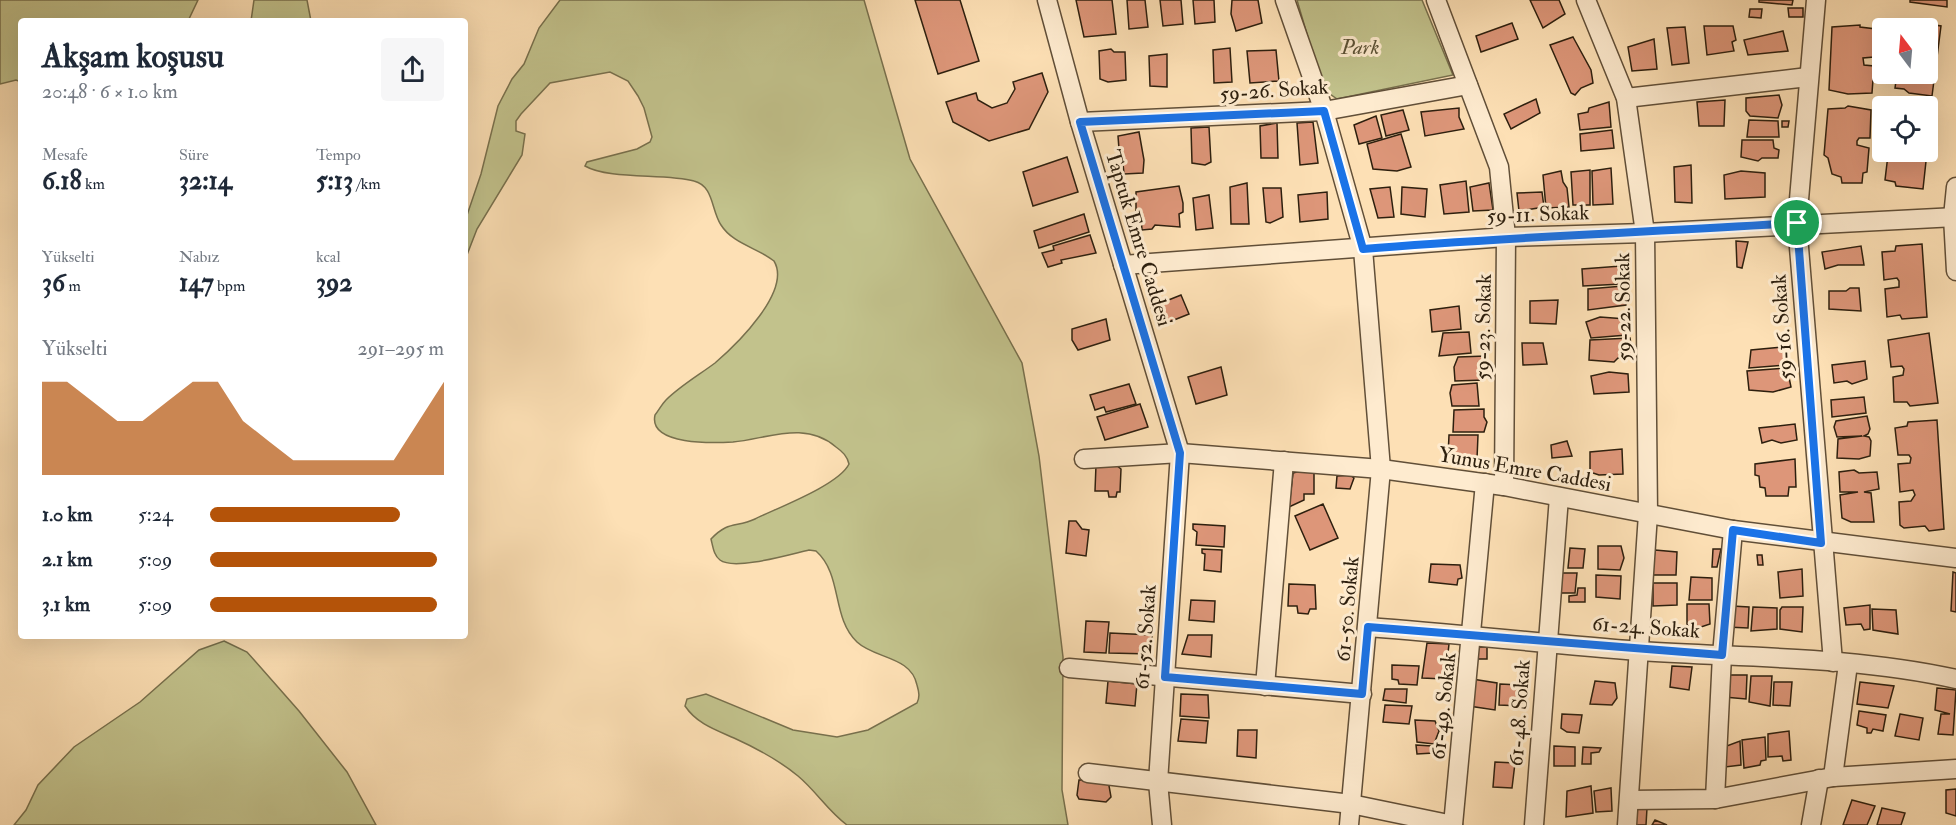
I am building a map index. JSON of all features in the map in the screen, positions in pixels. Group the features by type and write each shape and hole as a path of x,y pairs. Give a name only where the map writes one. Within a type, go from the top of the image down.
{"street":[{"name":"Taptuk Emre Caddesi","path":"1047,0 1080,122 1180,453"},
{"path":"1285,0 1324,111 1363,249 1381,469"},
{"name":"59-23. Sokak","path":"1436,0 1499,167 1506,237 1504,486"},
{"name":"59-22. Sokak","path":"1586,0 1626,98 1645,233 1648,514 1638,650 1631,800 1627,825"},
{"name":"59-16. Sokak","path":"1811,825 1826,778 1840,663 1821,543 1797,223 1816,0"},
{"path":"1626,98 1808,78"},
{"name":"59-26. Sokak","path":"1080,122 1324,111 1468,85"},
{"path":"1956,187 1954,217 1956,271"},
{"name":"59-11. Sokak","path":"1123,265 1506,237 1645,233 1797,223 1954,217"},
{"name":"Yunus Emre Caddesi","path":"1084,459 1180,453 1381,469 1504,486 1733,530 1821,543 1956,558"},
{"name":"61-52. Sokak","path":"1162,825 1158,782 1180,453"},
{"path":"1265,686 1284,461"},
{"name":"61-50. Sokak","path":"1349,825 1381,469"},
{"name":"61-49. Sokak","path":"1453,825 1473,636 1485,483"},
{"name":"61-48. Sokak","path":"1534,825 1559,496"},
{"path":"1715,799 1722,655 1733,530"},
{"name":"61-24. Sokak","path":"1368,627 1638,650 1840,663 1956,679"},
{"path":"1069,668 1362,694"},
{"path":"1631,800 1715,799 1826,778 1956,769"},
{"path":"1088,773 1351,804 1453,825"}],"green space":[{"path":"0,0 198,0 189,18 18,18 18,81 0,84"},
{"path":"254,0 307,0 310,18 251,18"},
{"path":"560,0 864,0 910,159 1022,363 1039,456 1063,657 1062,790 1068,825 847,825 791,770 759,750 707,726 685,706 687,699 706,694 793,730 837,737 868,730 917,703 919,694 908,668 864,648 849,632 843,621 830,572 816,551 809,550 763,561 737,564 720,560 715,554 711,539 717,533 728,527 755,519 821,488 843,472 849,464 843,452 812,434 786,433 733,442 712,443 672,437 662,432 656,425 655,415 666,400 715,363 748,331 769,302 777,273 774,261 732,237 726,231 718,219 709,193 700,184 669,177 608,173 585,166 587,162 637,149 650,142 652,137 644,108 628,81 610,72 550,83 521,114 516,121 516,131 525,134 522,155 477,229 468,252 468,212 481,174 498,106 512,79 524,64 539,28"},
{"name":"Park","path":"1297,0 1422,0 1453,75 1337,99 1323,89"},
{"path":"224,641 247,652 299,711 347,772 376,825 14,825 26,810 38,785 74,747 140,702 199,650"}],"building":[{"path":"915,0 960,0 979,61 938,74"},
{"path":"1076,0 1112,0 1116,34 1084,37"},
{"path":"1127,0 1145,0 1148,27 1129,29"},
{"path":"1160,0 1181,0 1183,24 1163,26"},
{"path":"1193,0 1214,0 1215,22 1195,24"},
{"path":"1232,0 1258,0 1262,23 1236,31 1231,14"},
{"path":"1530,0 1559,0 1565,14 1543,28"},
{"path":"1759,0 1793,0 1792,5 1759,2"},
{"path":"1910,0 1947,0 1947,7 1910,2"},
{"path":"1788,8 1803,8 1803,17 1789,17"},
{"path":"1750,9 1762,9 1761,18 1749,17"},
{"path":"1512,23 1518,39 1481,52 1476,36"},
{"path":"1860,25 1860,27 1872,28 1872,57 1863,58 1864,65 1872,66 1872,93 1848,94 1829,90 1832,27"},
{"path":"1704,26 1733,26 1736,40 1732,42 1734,51 1707,55"},
{"path":"1938,26 1941,26 1938,49"},
{"path":"1685,27 1689,63 1672,65 1667,28"},
{"path":"1783,31 1788,51 1748,55 1744,40"},
{"path":"1573,37 1591,70 1593,83 1581,88 1575,95 1571,93 1550,45"},
{"path":"1654,39 1657,69 1632,71 1628,47"},
{"path":"1230,48 1232,82 1214,83 1213,50"},
{"path":"1111,49 1114,52 1125,52 1126,80 1108,82 1100,79 1099,51"},
{"path":"1276,50 1279,81 1250,83 1247,51"},
{"path":"1167,54 1167,87 1150,86 1149,56"},
{"path":"1042,73 1048,92 1029,129 989,141 953,122 946,102 976,93 978,100 992,108 1007,103 1015,89 1013,82"},
{"path":"1896,84 1934,84 1932,96 1909,93 1904,89 1895,88"},
{"path":"1779,95 1782,105 1778,118 1750,116 1746,111 1746,98"},
{"path":"1536,99 1540,113 1511,129 1504,114"},
{"path":"1725,100 1724,126 1699,126 1697,102"},
{"path":"1609,102 1611,127 1580,130 1578,114"},
{"path":"1848,106 1871,110 1870,138 1859,138 1857,141 1857,145 1869,148 1867,172 1863,173 1862,183 1842,183 1841,177 1832,174 1828,158 1824,155 1828,109"},
{"path":"1459,108 1459,117 1464,129 1425,136 1421,112"},
{"path":"1403,110 1409,130 1386,136 1381,115"},
{"path":"1376,116 1382,138 1359,144 1354,125"},
{"path":"1749,120 1778,121 1779,137 1747,137"},
{"path":"1782,121 1789,121 1788,127 1782,127"},
{"path":"1313,122 1318,163 1300,165 1297,123"},
{"path":"1277,123 1278,158 1261,158 1260,126"},
{"path":"1209,127 1211,162 1205,165 1192,163 1191,128"},
{"path":"1612,130 1614,148 1581,151 1580,134"},
{"path":"1139,132 1144,160 1143,173 1124,174 1123,164 1120,162 1118,136"},
{"path":"1401,134 1411,167 1397,171 1373,169 1367,144"},
{"path":"1742,140 1773,140 1774,148 1779,150 1778,158 1762,158 1758,161 1741,157"},
{"path":"1067,157 1078,192 1033,206 1023,172"},
{"path":"1887,162 1926,162 1923,189 1896,186 1895,182 1885,180"},
{"path":"1691,165 1692,203 1675,202 1674,167"},
{"path":"1611,168 1613,204 1593,205 1592,171"},
{"path":"1590,170 1590,205 1573,205 1571,172"},
{"path":"1561,171 1567,188 1569,207 1546,208 1543,175"},
{"path":"1741,171 1765,173 1765,197 1725,199 1724,175"},
{"path":"1466,181 1469,212 1444,214 1440,185"},
{"path":"1247,183 1249,224 1231,224 1230,187"},
{"path":"1489,183 1493,210 1473,211 1470,187"},
{"path":"1179,186 1183,203 1183,212 1179,214 1180,227 1155,225 1152,229 1142,230 1141,217 1136,215 1136,192"},
{"path":"1390,187 1394,217 1378,218 1370,189"},
{"path":"1402,187 1427,189 1425,217 1401,214"},
{"path":"1263,188 1281,188 1283,217 1270,223 1266,222"},
{"path":"1327,192 1328,219 1300,222 1298,195"},
{"path":"1542,192 1544,207 1519,211 1517,193"},
{"path":"1209,195 1213,228 1196,230 1193,198"},
{"path":"1084,214 1089,232 1039,248 1034,231"},
{"path":"1090,235 1096,253 1061,260 1062,263 1048,267 1042,253 1054,250 1053,246"},
{"path":"1736,241 1748,242 1742,268 1737,267"},
{"path":"1922,244 1927,317 1902,319 1900,315 1887,317 1885,289 1899,287 1899,281 1897,278 1884,280 1882,252 1895,251 1896,246"},
{"path":"1861,246 1864,265 1838,265 1825,269 1822,252"},
{"path":"1621,266 1622,284 1583,286 1582,269"},
{"path":"1623,286 1626,305 1588,310 1588,289"},
{"path":"1850,288 1859,288 1861,311 1829,309 1829,291 1846,291"},
{"path":"1181,295 1189,314 1159,326 1151,307"},
{"path":"1558,300 1556,324 1530,323 1530,301"},
{"path":"1459,306 1461,329 1432,332 1430,310"},
{"path":"1600,317 1626,319 1627,335 1591,338 1586,322"},
{"path":"1106,319 1110,340 1078,350 1072,340 1072,329"},
{"path":"1469,332 1471,353 1439,356 1443,333"},
{"path":"1929,333 1938,403 1910,406 1907,402 1894,402 1893,377 1903,375 1904,369 1902,366 1891,367 1888,340"},
{"path":"1630,338 1633,357 1618,358 1614,362 1589,360 1590,340"},
{"path":"1522,343 1543,343 1547,364 1523,365"},
{"path":"1784,347 1787,365 1749,368 1751,350"},
{"path":"1486,356 1487,374 1484,380 1455,381 1454,367 1458,357"},
{"path":"1865,361 1867,379 1852,384 1847,381 1834,383 1832,365"},
{"path":"1221,367 1227,395 1196,404 1188,377"},
{"path":"1787,368 1791,387 1773,392 1749,390 1747,371"},
{"path":"1609,372 1628,374 1629,392 1594,394 1591,376"},
{"path":"1477,383 1479,406 1452,406 1450,393 1452,385"},
{"path":"1129,384 1136,404 1106,412 1104,407 1095,410 1090,395"},
{"path":"1864,397 1866,413 1832,417 1831,400"},
{"path":"1140,404 1148,427 1105,440 1097,417"},
{"path":"1484,409 1487,422 1484,432 1453,432 1454,410"},
{"path":"1867,416 1870,429 1864,436 1869,437 1871,441 1870,456 1859,459 1837,458 1838,439 1862,436 1837,437 1834,427 1836,421"},
{"path":"1937,420 1944,529 1929,531 1925,526 1904,528 1900,525 1899,502 1911,501 1915,495 1913,490 1900,492 1898,464 1910,463 1911,458 1909,455 1898,455 1895,428 1907,426 1908,422"},
{"path":"1795,424 1797,440 1781,443 1772,440 1762,443 1759,428"},
{"path":"1449,435 1478,435 1477,459 1448,457"},
{"path":"1567,441 1572,456 1552,458 1551,445"},
{"path":"1622,449 1623,474 1599,475 1590,472 1590,452"},
{"path":"1795,459 1796,487 1789,487 1788,496 1766,496 1765,488 1760,487 1759,476 1755,475 1755,464"},
{"path":"1096,465 1116,465 1121,469 1120,492 1117,492 1116,497 1109,497 1108,491 1095,491"},
{"path":"1304,470 1314,473 1314,494 1304,494 1304,500 1289,507 1293,473"},
{"path":"1854,470 1859,473 1877,472 1879,489 1864,492 1871,493 1874,522 1851,522 1842,518 1840,495 1858,492 1840,492 1839,472"},
{"path":"1350,475 1354,478 1350,489 1336,488 1337,476"},
{"path":"1323,504 1338,538 1310,550 1295,516"},
{"path":"1069,521 1076,521 1082,529 1089,530 1086,556 1066,553"},
{"path":"1193,524 1225,526 1224,547 1196,545 1197,532 1193,529"},
{"path":"1598,546 1621,546 1624,558 1620,570 1598,569"},
{"path":"1570,548 1585,549 1583,568 1568,568"},
{"path":"1202,549 1222,550 1221,572 1204,570 1205,554 1202,553"},
{"path":"1713,549 1721,549 1717,567 1712,567"},
{"path":"1655,550 1677,552 1676,575 1652,575"},
{"path":"1757,555 1762,555 1763,565 1758,565"},
{"path":"1431,564 1460,565 1462,578 1458,579 1457,585 1429,582"},
{"path":"1802,569 1803,596 1780,598 1778,572"},
{"path":"1953,572 1956,573 1956,612 1951,611"},
{"path":"1557,573 1577,573 1575,593 1559,593"},
{"path":"1596,575 1621,576 1620,599 1596,597"},
{"path":"1691,577 1712,578 1712,600 1689,600"},
{"path":"1653,583 1677,583 1677,605 1653,606"},
{"path":"1289,584 1315,585 1316,609 1310,609 1308,614 1298,613 1297,606 1288,606"},
{"path":"1578,588 1585,588 1585,602 1569,602 1569,596 1577,595"},
{"path":"1191,600 1215,601 1214,622 1189,620"},
{"path":"1687,604 1709,604 1710,624 1698,628 1687,625"},
{"path":"1870,605 1870,629 1864,630 1861,624 1846,625 1844,608"},
{"path":"1732,606 1749,607 1748,628 1727,627"},
{"path":"1753,607 1777,608 1777,629 1751,631"},
{"path":"1782,607 1803,607 1802,632 1780,629"},
{"path":"1872,609 1896,610 1898,634 1873,630"},
{"path":"1086,621 1109,622 1106,653 1084,652"},
{"path":"1110,633 1152,635 1151,654 1109,653"},
{"path":"1188,635 1212,635 1211,657 1182,654"},
{"path":"1427,643 1449,644 1445,679 1422,678"},
{"path":"1475,647 1487,647 1487,659 1474,659"},
{"path":"1392,665 1419,666 1417,685 1399,684 1398,680 1392,679"},
{"path":"1672,666 1692,667 1689,690 1670,687"},
{"path":"1726,675 1747,675 1746,699 1724,697"},
{"path":"1751,676 1772,676 1770,706 1749,702"},
{"path":"1472,679 1497,683 1495,710 1469,706"},
{"path":"1108,681 1137,684 1135,706 1106,703"},
{"path":"1595,681 1615,683 1617,698 1612,705 1590,704"},
{"path":"1774,682 1792,682 1790,706 1773,705"},
{"path":"1860,682 1894,686 1888,708 1857,704"},
{"path":"1500,684 1520,685 1524,694 1522,706 1499,705"},
{"path":"1937,688 1956,690 1953,735 1938,734 1941,714 1950,714 1935,710"},
{"path":"1385,689 1407,689 1406,703 1383,700"},
{"path":"1181,694 1208,695 1209,718 1180,716"},
{"path":"1385,705 1412,706 1409,724 1383,722"},
{"path":"1859,711 1886,715 1883,731 1873,729 1871,733 1867,733 1867,728 1857,725"},
{"path":"1562,714 1582,715 1579,733 1567,732 1561,728"},
{"path":"1900,714 1923,718 1919,740 1895,736"},
{"path":"1181,719 1208,721 1206,743 1178,741"},
{"path":"1415,720 1435,721 1439,731 1434,744 1417,742"},
{"path":"1238,730 1257,730 1256,758 1237,756"},
{"path":"1789,731 1791,760 1783,761 1782,756 1768,757 1768,734"},
{"path":"1765,737 1766,760 1761,761 1760,765 1744,768 1742,740"},
{"path":"1740,741 1741,765 1725,767 1724,747"},
{"path":"1416,745 1432,746 1433,753 1417,754"},
{"path":"1554,746 1575,747 1575,766 1554,766"},
{"path":"1583,747 1601,748 1599,752 1591,753 1591,764 1582,764"},
{"path":"1495,762 1515,763 1512,788 1493,787"},
{"path":"1079,780 1108,780 1111,797 1106,802 1079,799 1077,795"},
{"path":"1591,786 1593,813 1566,817 1567,791"},
{"path":"1611,788 1612,811 1596,812 1594,791"},
{"path":"1956,789 1956,816 1946,813 1946,790"},
{"path":"1852,800 1875,806 1867,825 1843,825"},
{"path":"1647,808 1646,825 1636,825 1636,809"},
{"path":"1882,808 1905,813 1901,825 1877,825"},
{"path":"1655,820 1667,825 1652,825"}],"route":[{"path":"1324,111 1363,249 1506,237 1645,233 1797,223 1821,543 1733,530 1722,655 1368,627 1362,694 1165,677 1180,453 1080,122 1324,111"}]}
